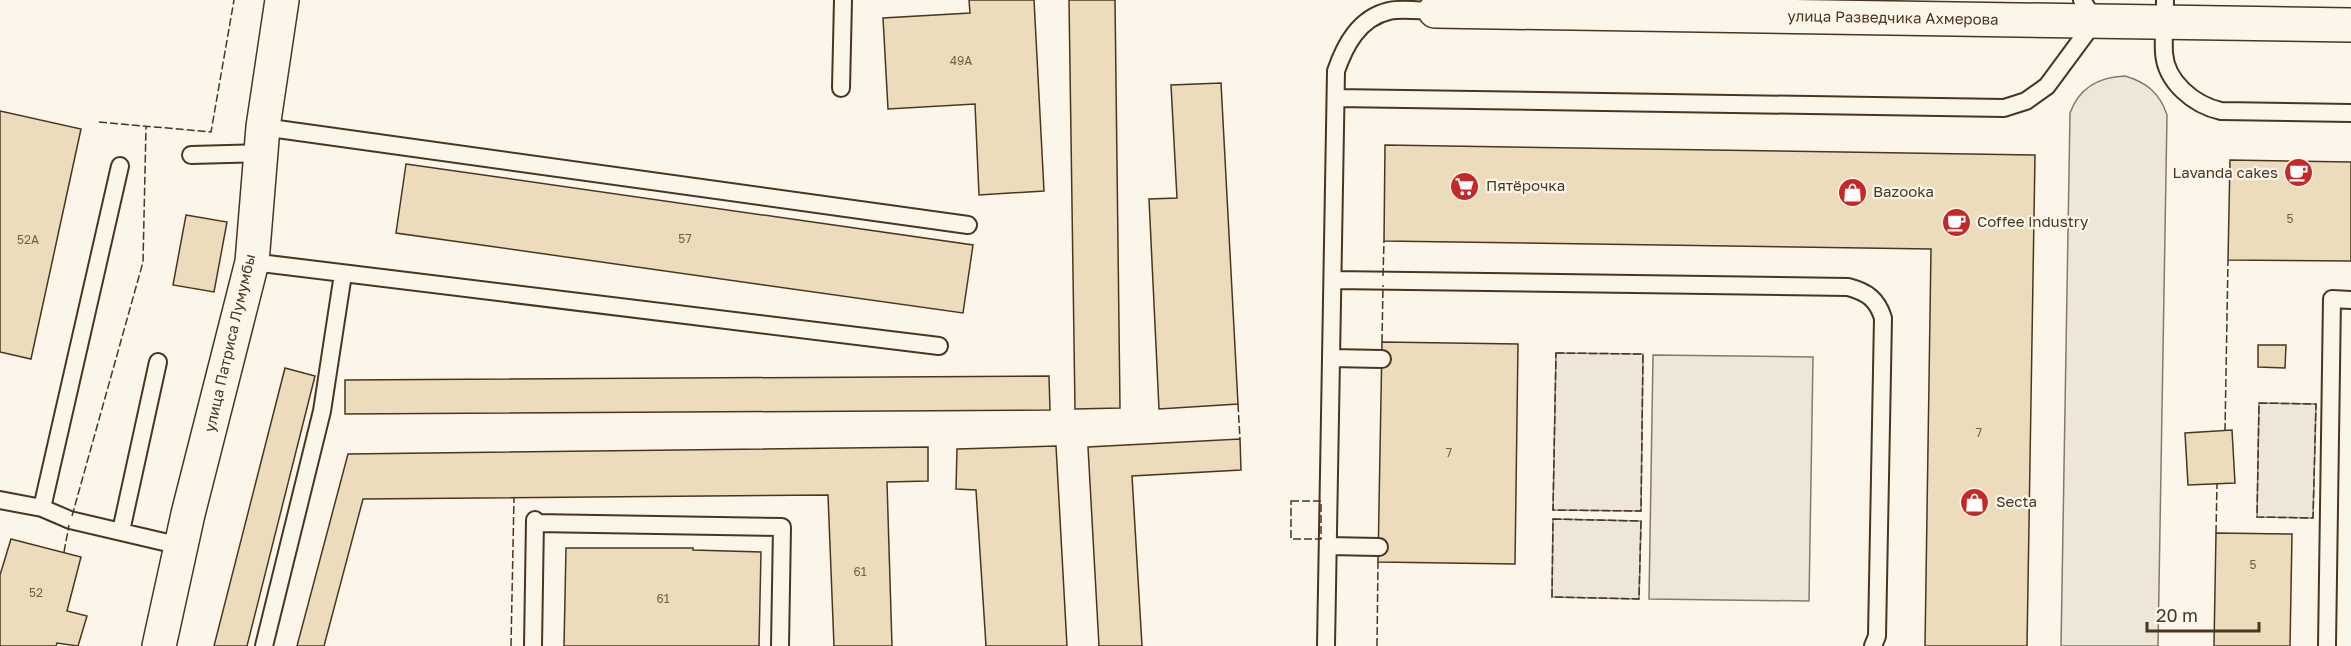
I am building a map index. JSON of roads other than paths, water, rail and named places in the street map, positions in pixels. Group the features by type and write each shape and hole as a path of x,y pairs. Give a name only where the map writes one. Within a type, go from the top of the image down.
{"street":[{"name":"улица Патриса Лумумбы","path":"159,646 181,546 252,262 262,140 282,0"},
{"name":"улица Разведчика Ахмерова","path":"1436,6 2165,11 2351,25"}],"lane":[{"path":"841,88 843,0"},
{"path":"1326,646 1336,71 1343,51 1362,25 1390,11 1436,6"},
{"path":"1336,98 2004,108 2026,101 2047,86 2089,11"},
{"path":"2165,11 2164,55 2169,70 2183,90 2205,105 2221,111 2351,113"},
{"path":"191,155 262,140 968,225"},
{"path":"42,508 120,166"},
{"path":"252,262 939,346"},
{"path":"264,646 322,411 343,274"},
{"path":"1333,280 1848,287 1872,297 1879,307 1882,318 1877,636 1873,646"},
{"path":"2327,646 2332,299 2351,300"},
{"path":"1331,358 1382,359"},
{"path":"121,531 158,362"},
{"path":"0,500 42,508 70,520 181,546"},
{"path":"533,646 535,532 536,520 535,523 547,523 558,523 570,524 782,527 780,646"},
{"path":"1328,546 1379,547"}],"place":[{"name":"Lavanda cakes","path":"2299,173"},
{"name":"Пятёрочка","path":"1465,186"},
{"name":"Bazooka","path":"1852,192"},
{"name":"Coffee industry","path":"1956,222"},
{"name":"Secta","path":"1975,502"}]}
